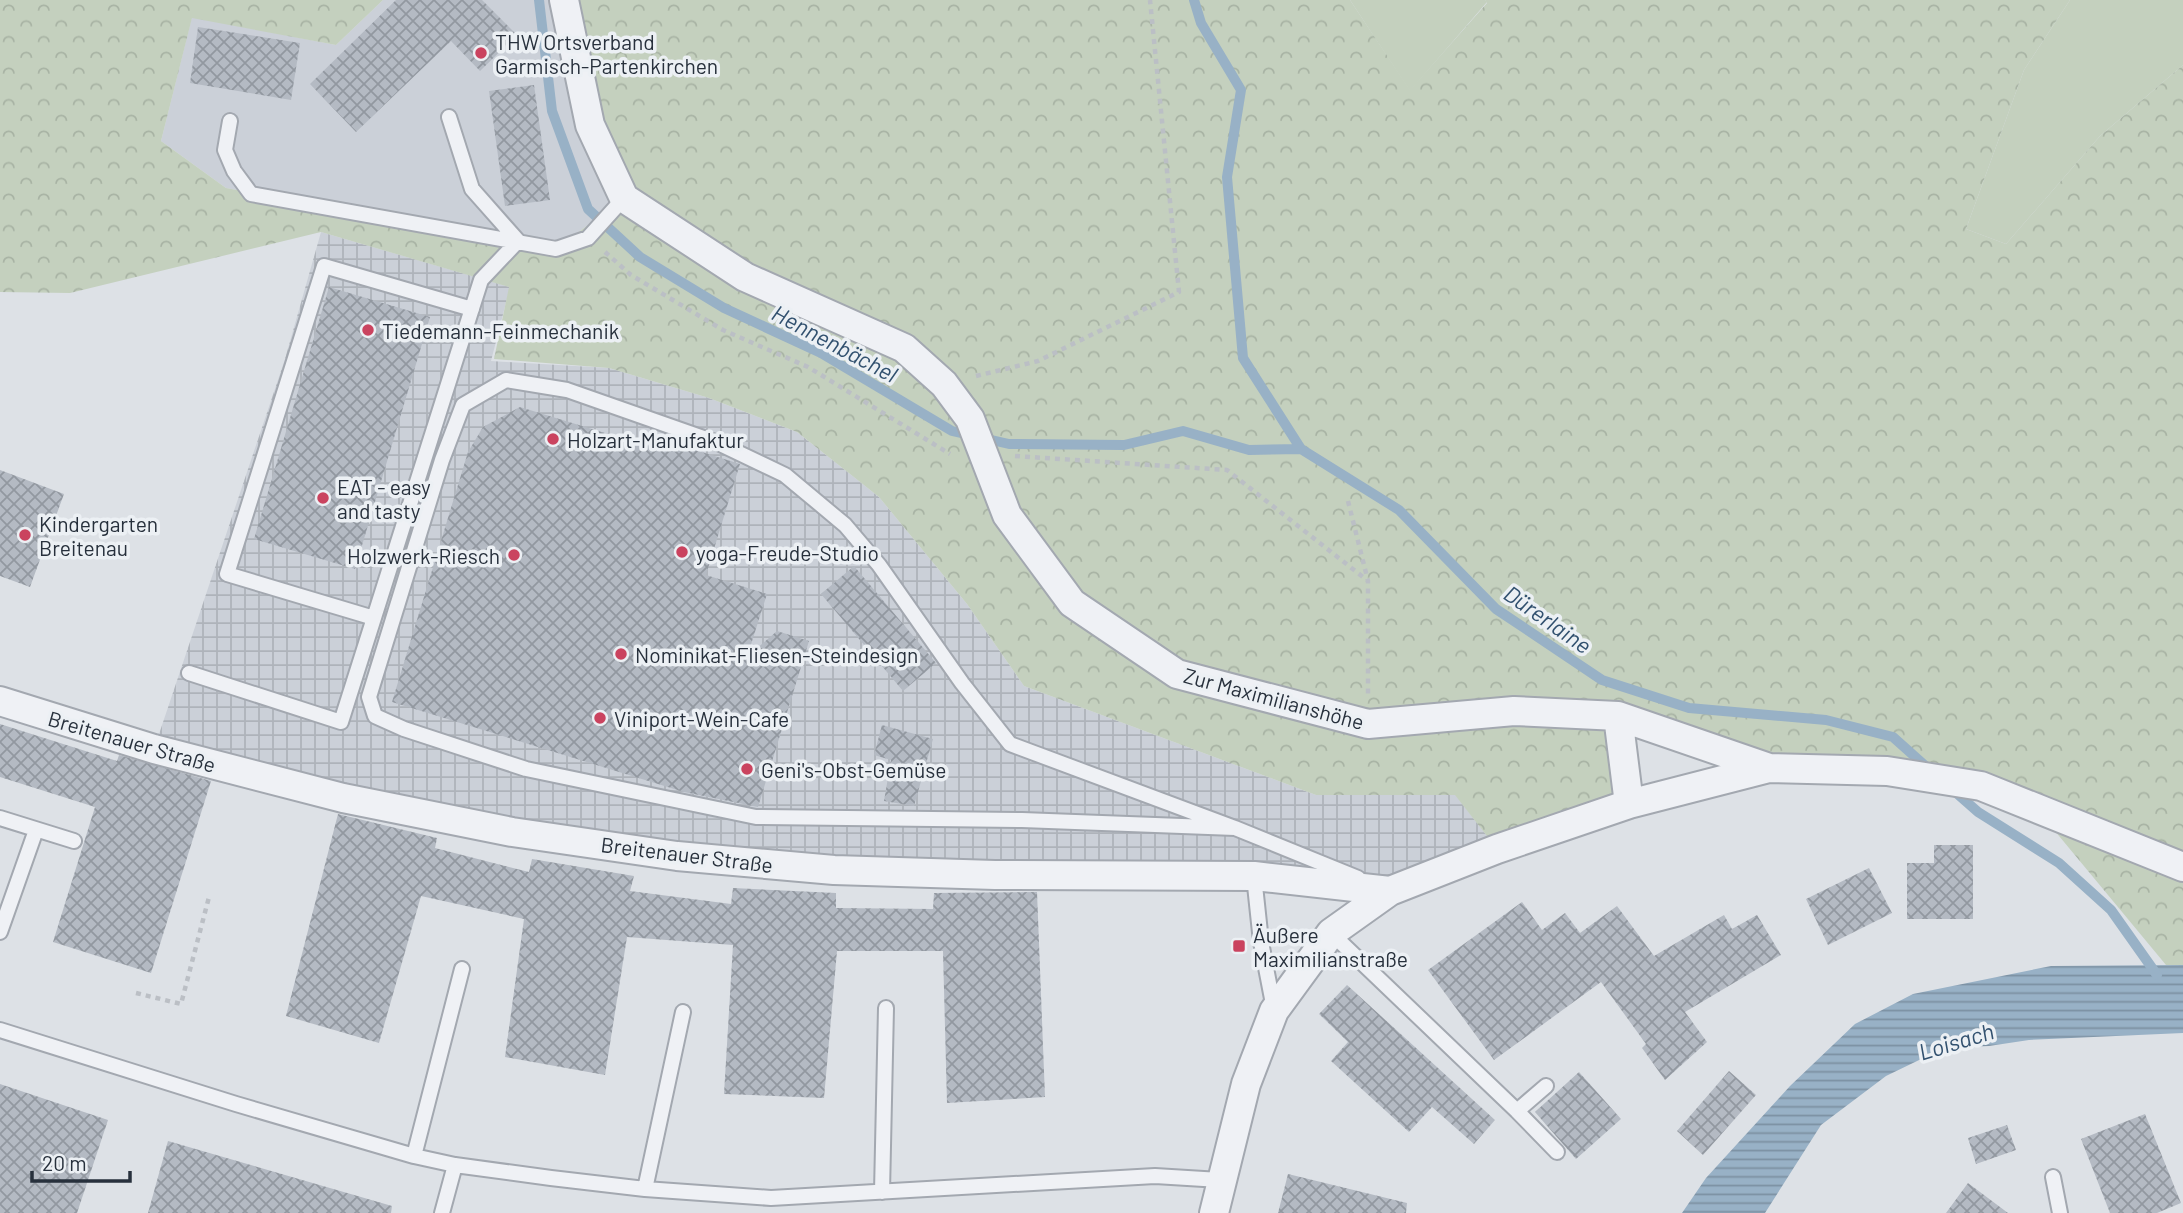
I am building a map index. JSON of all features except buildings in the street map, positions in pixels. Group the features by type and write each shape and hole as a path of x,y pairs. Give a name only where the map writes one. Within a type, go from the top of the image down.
{"street":[{"path":"564,0 590,125 620,204"},
{"name":"Zur Maximilianshöhe","path":"620,204 745,276 904,348 944,384 970,419 986,454 1007,515 1072,603 1177,674 1368,724 1514,711 1618,716 1769,768"},
{"name":"Breitenauer Straße","path":"0,701 154,749 343,798 512,832 677,856 834,870 1009,875 1254,876 1390,891"},
{"path":"1618,716 1629,804"},
{"path":"1213,1213 1246,1084 1275,1011 1331,933 1390,891 1497,849 1629,804 1769,768 1887,771 1981,786 2183,867"}],"lane":[{"path":"449,117 472,189 518,241"},
{"path":"230,121 225,150 234,171 251,194 556,249 588,238 620,204"},
{"path":"189,673 341,722 481,280 518,241"},
{"path":"374,618 227,574 324,266 472,309"},
{"path":"1235,828 1022,820 756,817 526,769 404,729 375,716 369,697 442,460 463,405 506,380 567,390 718,443 785,475 845,525 880,565 962,683 1010,744 1235,828 1390,891"},
{"path":"0,818 74,841"},
{"path":"0,932 36,830"},
{"path":"1254,876 1261,942 1275,1011"},
{"path":"1331,933 1557,1152"},
{"path":"414,1156 462,969"},
{"path":"881,1192 886,1008"},
{"path":"645,1188 683,1012"},
{"path":"0,1030 223,1100 414,1156 456,1165 645,1188 771,1198 1155,1176 1220,1180"},
{"path":"1517,1111 1546,1086"},
{"path":"442,1213 456,1165"},
{"path":"2053,1177 2060,1213"}],"path":[{"path":"944,384 1038,361 1179,292 1150,0"},
{"path":"588,238 631,275 723,330 808,367 951,455"},
{"path":"986,454 1227,470 1368,581"},
{"path":"1348,501 1368,581 1368,724"},
{"path":"135,993 181,1004 209,897"}],"shaded area":[{"path":"383,0 564,0 624,198 556,249 226,188 161,141 192,17 336,45"},
{"path":"321,232 510,287 491,361 609,368 709,398 797,432 879,497 967,604 1024,686 1316,795 1455,794 1497,849 1390,891 677,856 154,749 285,359"}],"green space":[{"path":"0,0 383,0 336,45 192,18 161,141 226,188 556,249 624,198 564,0 1350,0 1410,90 1487,3 1485,0 2070,0 2024,70 1966,229 2006,244 2100,136 2183,65 2183,965 2166,965 2035,807 1981,786 1769,768 1619,717 1629,804 1497,849 1455,795 1316,795 1024,686 967,604 879,497 797,432 709,398 609,368 494,359 509,287 321,232 70,293 0,292"},
{"path":"1350,0 1485,0 1487,2 1410,91"},
{"path":"2070,0 2183,0 2183,65 2100,136 2006,244 1966,229 2024,70"}],"water":[{"name":"Loisach","path":"2183,965 2183,1033 2029,1040 1989,1046 1944,1048 1886,1076 1821,1125 1765,1213 1682,1213 1706,1178 1790,1086 1855,1024 1913,994 2051,966"}],"waterway":[{"name":"Hennenbächel","path":"539,0 552,111 588,209 640,257 724,308 821,353 952,431 1009,444 1124,445 1183,431 1249,450 1301,449"},
{"name":"Dürerlaine","path":"1194,0 1201,23 1241,90 1227,177 1243,358 1301,449 1399,510 1496,609 1602,680 1689,708 1826,720 1893,737 1931,771"},
{"name":"Dürerlaine","path":"1953,790 1978,812 2059,863 2111,910 2157,975"}],"place":[{"name":"THW Ortsverband Garmisch-Partenkirchen","path":"481,53"},
{"name":"Tiedemann-Feinmechanik","path":"368,330"},
{"name":"Holzart-Manufaktur","path":"553,439"},
{"name":"EAT - easy and tasty","path":"323,498"},
{"name":"Kindergarten Breitenau","path":"25,535"},
{"name":"yoga-Freude-Studio","path":"682,552"},
{"name":"Holzwerk-Riesch","path":"514,555"},
{"name":"Nominikat-Fliesen-Steindesign","path":"621,654"},
{"name":"Viniport-Wein-Cafe","path":"600,718"},
{"name":"Geni's-Obst-Gemüse","path":"747,769"},
{"name":"Äußere Maximilianstraße","path":"1239,946"}]}
